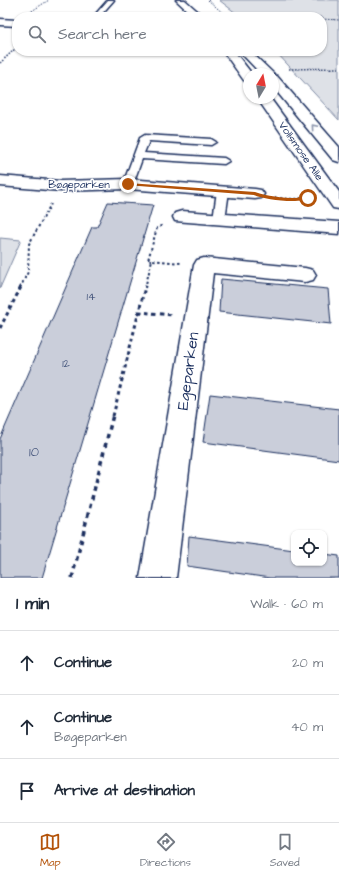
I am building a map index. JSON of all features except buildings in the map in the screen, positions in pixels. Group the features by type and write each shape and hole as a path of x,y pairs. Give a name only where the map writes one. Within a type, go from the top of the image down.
{"street":[{"path":"180,0 193,12"},
{"path":"0,22 12,23"},
{"path":"232,56 243,71"},
{"path":"249,56 262,68"},
{"name":"Vollsmose Alle","path":"279,86 339,157"},
{"name":"Vollsmose Alle","path":"267,104 339,204"},
{"name":"Bøgeparken","path":"0,181 61,186 128,184 255,194"},
{"path":"182,217 339,228"},
{"path":"204,265 305,275"},
{"name":"Egeparken","path":"158,578 204,265"}],"lane":[{"path":"100,12 111,0"},
{"path":"128,184 145,138 211,142"},
{"path":"138,156 224,161"},
{"path":"219,219 223,191"}],"path":[{"path":"30,12 49,0"},
{"path":"208,0 222,12"},
{"path":"327,19 339,20"},
{"path":"0,63 12,52"},
{"path":"288,69 339,68"},
{"path":"0,328 28,272 29,244 61,186"},
{"path":"255,194 262,197 289,199 308,198"},
{"path":"157,228 148,260 204,265"},
{"path":"72,578 152,260"},
{"path":"139,312 196,317"}],"shaded area":[{"path":"219,0 339,0 339,120 280,56 327,56 327,12 235,12"},
{"path":"0,238 21,240 0,288"}],"route":[{"path":"128,184 255,194 262,197 296,199 308,198"}]}
